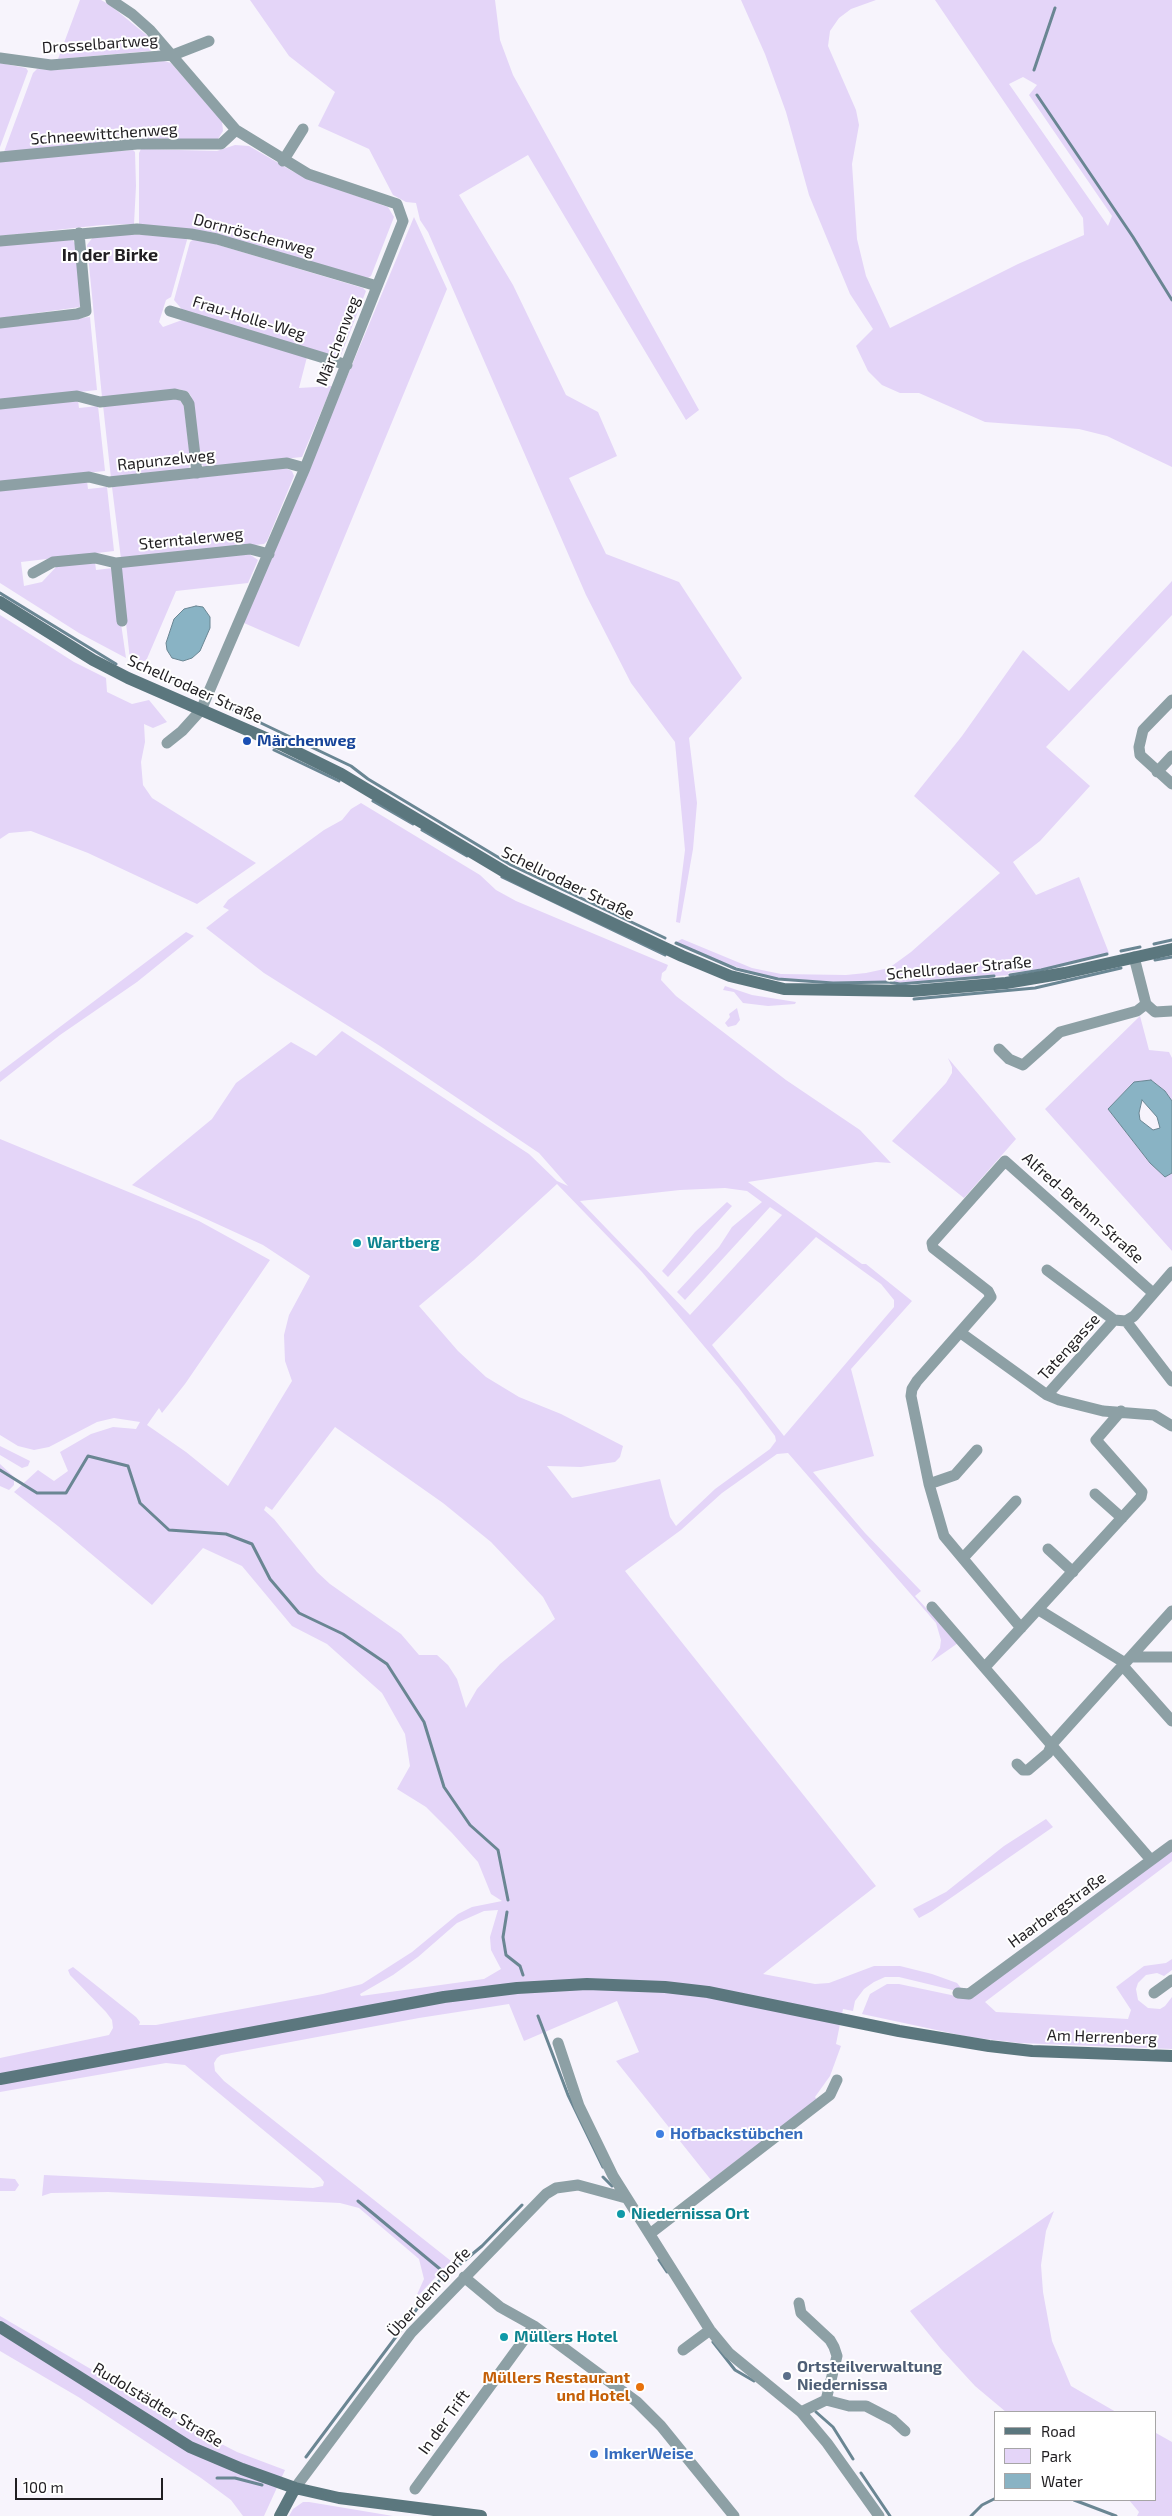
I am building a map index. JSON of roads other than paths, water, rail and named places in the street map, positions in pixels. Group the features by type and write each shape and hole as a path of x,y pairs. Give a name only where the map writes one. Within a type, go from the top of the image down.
{"street":[{"path":"113,1 138,19 173,55 236,130 283,161 303,129"},
{"name":"Drosselbartweg","path":"0,58 50,65 173,55 209,41"},
{"name":"Schneewittchenweg","path":"0,157 137,144 221,144 236,130"},
{"name":"Märchenweg","path":"202,710 305,468 404,221 397,204 308,174 283,161"},
{"name":"Dornröschenweg","path":"0,240 136,229 191,234 218,239 377,286"},
{"path":"0,323 77,314 86,311 79,233"},
{"name":"Frau-Holle-Weg","path":"170,311 347,365"},
{"path":"0,404 77,396 100,402 175,394 184,396 190,404 197,473"},
{"name":"Rapunzelweg","path":"0,486 89,477 109,482 287,463 305,468"},
{"name":"Sterntalerweg","path":"33,573 53,562 95,558 116,563 250,549 269,554"},
{"path":"116,563 122,621"},
{"name":"Schellrodaer Straße","path":"0,602 93,660 341,774 505,872 682,956 730,976 784,989 816,992 940,989 1006,984 1172,950"},
{"path":"1172,700 1143,730 1139,747 1140,755 1172,784"},
{"path":"167,743 182,731 202,710"},
{"path":"1157,772 1172,756"},
{"path":"1134,957 1146,1004 1155,1012 1172,1011"},
{"path":"999,1049 1009,1059 1023,1064 1060,1032 1137,1011 1146,1004"},
{"name":"Alfred-Brehm-Straße","path":"1021,1628 944,1536 929,1484 910,1396 917,1381 991,1297 988,1291 931,1245 1005,1161 1153,1293"},
{"name":"Tatengasse","path":"1046,1270 1120,1320 1172,1381"},
{"path":"1120,1320 1134,1316 1172,1272"},
{"name":"Tatengasse","path":"1047,1394 1120,1320"},
{"path":"961,1332 1047,1394 1085,1407 1154,1415 1172,1426"},
{"path":"985,1667 1143,1494 1096,1440 1121,1412"},
{"path":"929,1484 955,1475 977,1450"},
{"path":"1095,1494 1122,1518"},
{"path":"963,1558 1016,1501"},
{"path":"1048,1549 1073,1572"},
{"path":"932,1607 1152,1860"},
{"path":"1039,1610 1126,1662 1172,1721"},
{"path":"1017,1764 1023,1770 1028,1770 1048,1753 1052,1744 1172,1611"},
{"path":"1126,1662 1172,1657"},
{"name":"Haarbergstraße","path":"958,1993 969,1994 1172,1845"},
{"path":"1154,1993 1172,1980"},
{"name":"Am Herrenberg","path":"0,2079 444,1997 517,1988 587,1984 648,1986 708,1992 934,2037 1032,2051 1172,2056"},
{"path":"558,2042 582,2113 626,2198 651,2233 710,2330 729,2353 744,2367 801,2412 827,2443 879,2516"},
{"path":"651,2233 830,2095 837,2080"},
{"name":"Über dem Dorfe","path":"295,2488 412,2333 534,2204 556,2188 568,2184 626,2198"},
{"path":"464,2277 500,2308 534,2326 637,2402 661,2426 734,2516"},
{"path":"799,2303 801,2313 830,2340 837,2356 826,2400"},
{"name":"In der Trift","path":"415,2489 534,2326"},
{"name":"Rudolstädter Straße","path":"0,2327 190,2447 242,2470 295,2488 339,2498 457,2515 481,2516"},
{"path":"683,2350 710,2330"},
{"path":"801,2412 826,2400 849,2406 866,2406 893,2420 905,2431"},
{"path":"280,2516 295,2488"}],"water":[{"path":"196,606 203,607 210,617 210,628 200,651 192,658 183,661 172,658 167,650 166,643 174,619 184,609"},
{"path":"1151,1080 1165,1091 1172,1101 1172,1173 1165,1177 1150,1163 1108,1109 1134,1082","holes":["1142,1100 1157,1117 1160,1128 1153,1130 1140,1120 1139,1113"]}],"waterway":[{"path":"1034,70 1055,8"},
{"path":"1037,95 1133,237 1172,300"},
{"path":"0,593 116,664"},
{"path":"143,664 195,690"},
{"path":"219,703 351,766 368,779 511,865 665,938"},
{"path":"274,750 339,781"},
{"path":"373,801 413,824"},
{"path":"422,830 467,856"},
{"path":"502,877 665,955"},
{"path":"1154,944 1172,940"},
{"path":"676,943 736,969 778,979 833,983 888,982 900,984 994,976"},
{"path":"1121,951 1140,947"},
{"path":"1010,975 1041,970 1107,954"},
{"path":"1155,960 1172,957"},
{"path":"914,999 1035,988 1121,968"},
{"path":"0,1470 37,1493 66,1493 88,1456 128,1466 140,1503 169,1530 226,1534 252,1544 270,1579 299,1613 343,1634 387,1664 424,1722 444,1787 470,1825 498,1850 508,1900"},
{"path":"507,1912 503,1937 506,1955 520,1966 523,1975"},
{"path":"538,2016 568,2095 603,2167"},
{"path":"603,2177 612,2186"},
{"path":"358,2201 446,2274"},
{"path":"458,2266 482,2246 522,2205"},
{"path":"659,2260 667,2272"},
{"path":"306,2457 434,2286 448,2272"},
{"path":"713,2342 735,2370 754,2381"},
{"path":"816,2412 833,2427 853,2459"},
{"path":"861,2473 890,2516"},
{"path":"217,2478 235,2478 262,2485"},
{"path":"971,2516 982,2505 994,2499"},
{"path":"1077,2501 1116,2516"}],"place":[{"name":"Märchenweg","path":"247,741"},
{"name":"Wartberg","path":"357,1243"},
{"name":"Hofbackstübchen","path":"660,2134"},
{"name":"Niedernissa Ort","path":"621,2214"},
{"name":"Müllers Hotel","path":"504,2337"},
{"name":"Ortsteilverwaltung Niedernissa","path":"787,2376"},
{"name":"Müllers Restaurant und Hotel","path":"640,2387"},
{"name":"ImkerWeise","path":"594,2454"}],"district":[{"name":"In der Birke","path":"110,255"}]}
